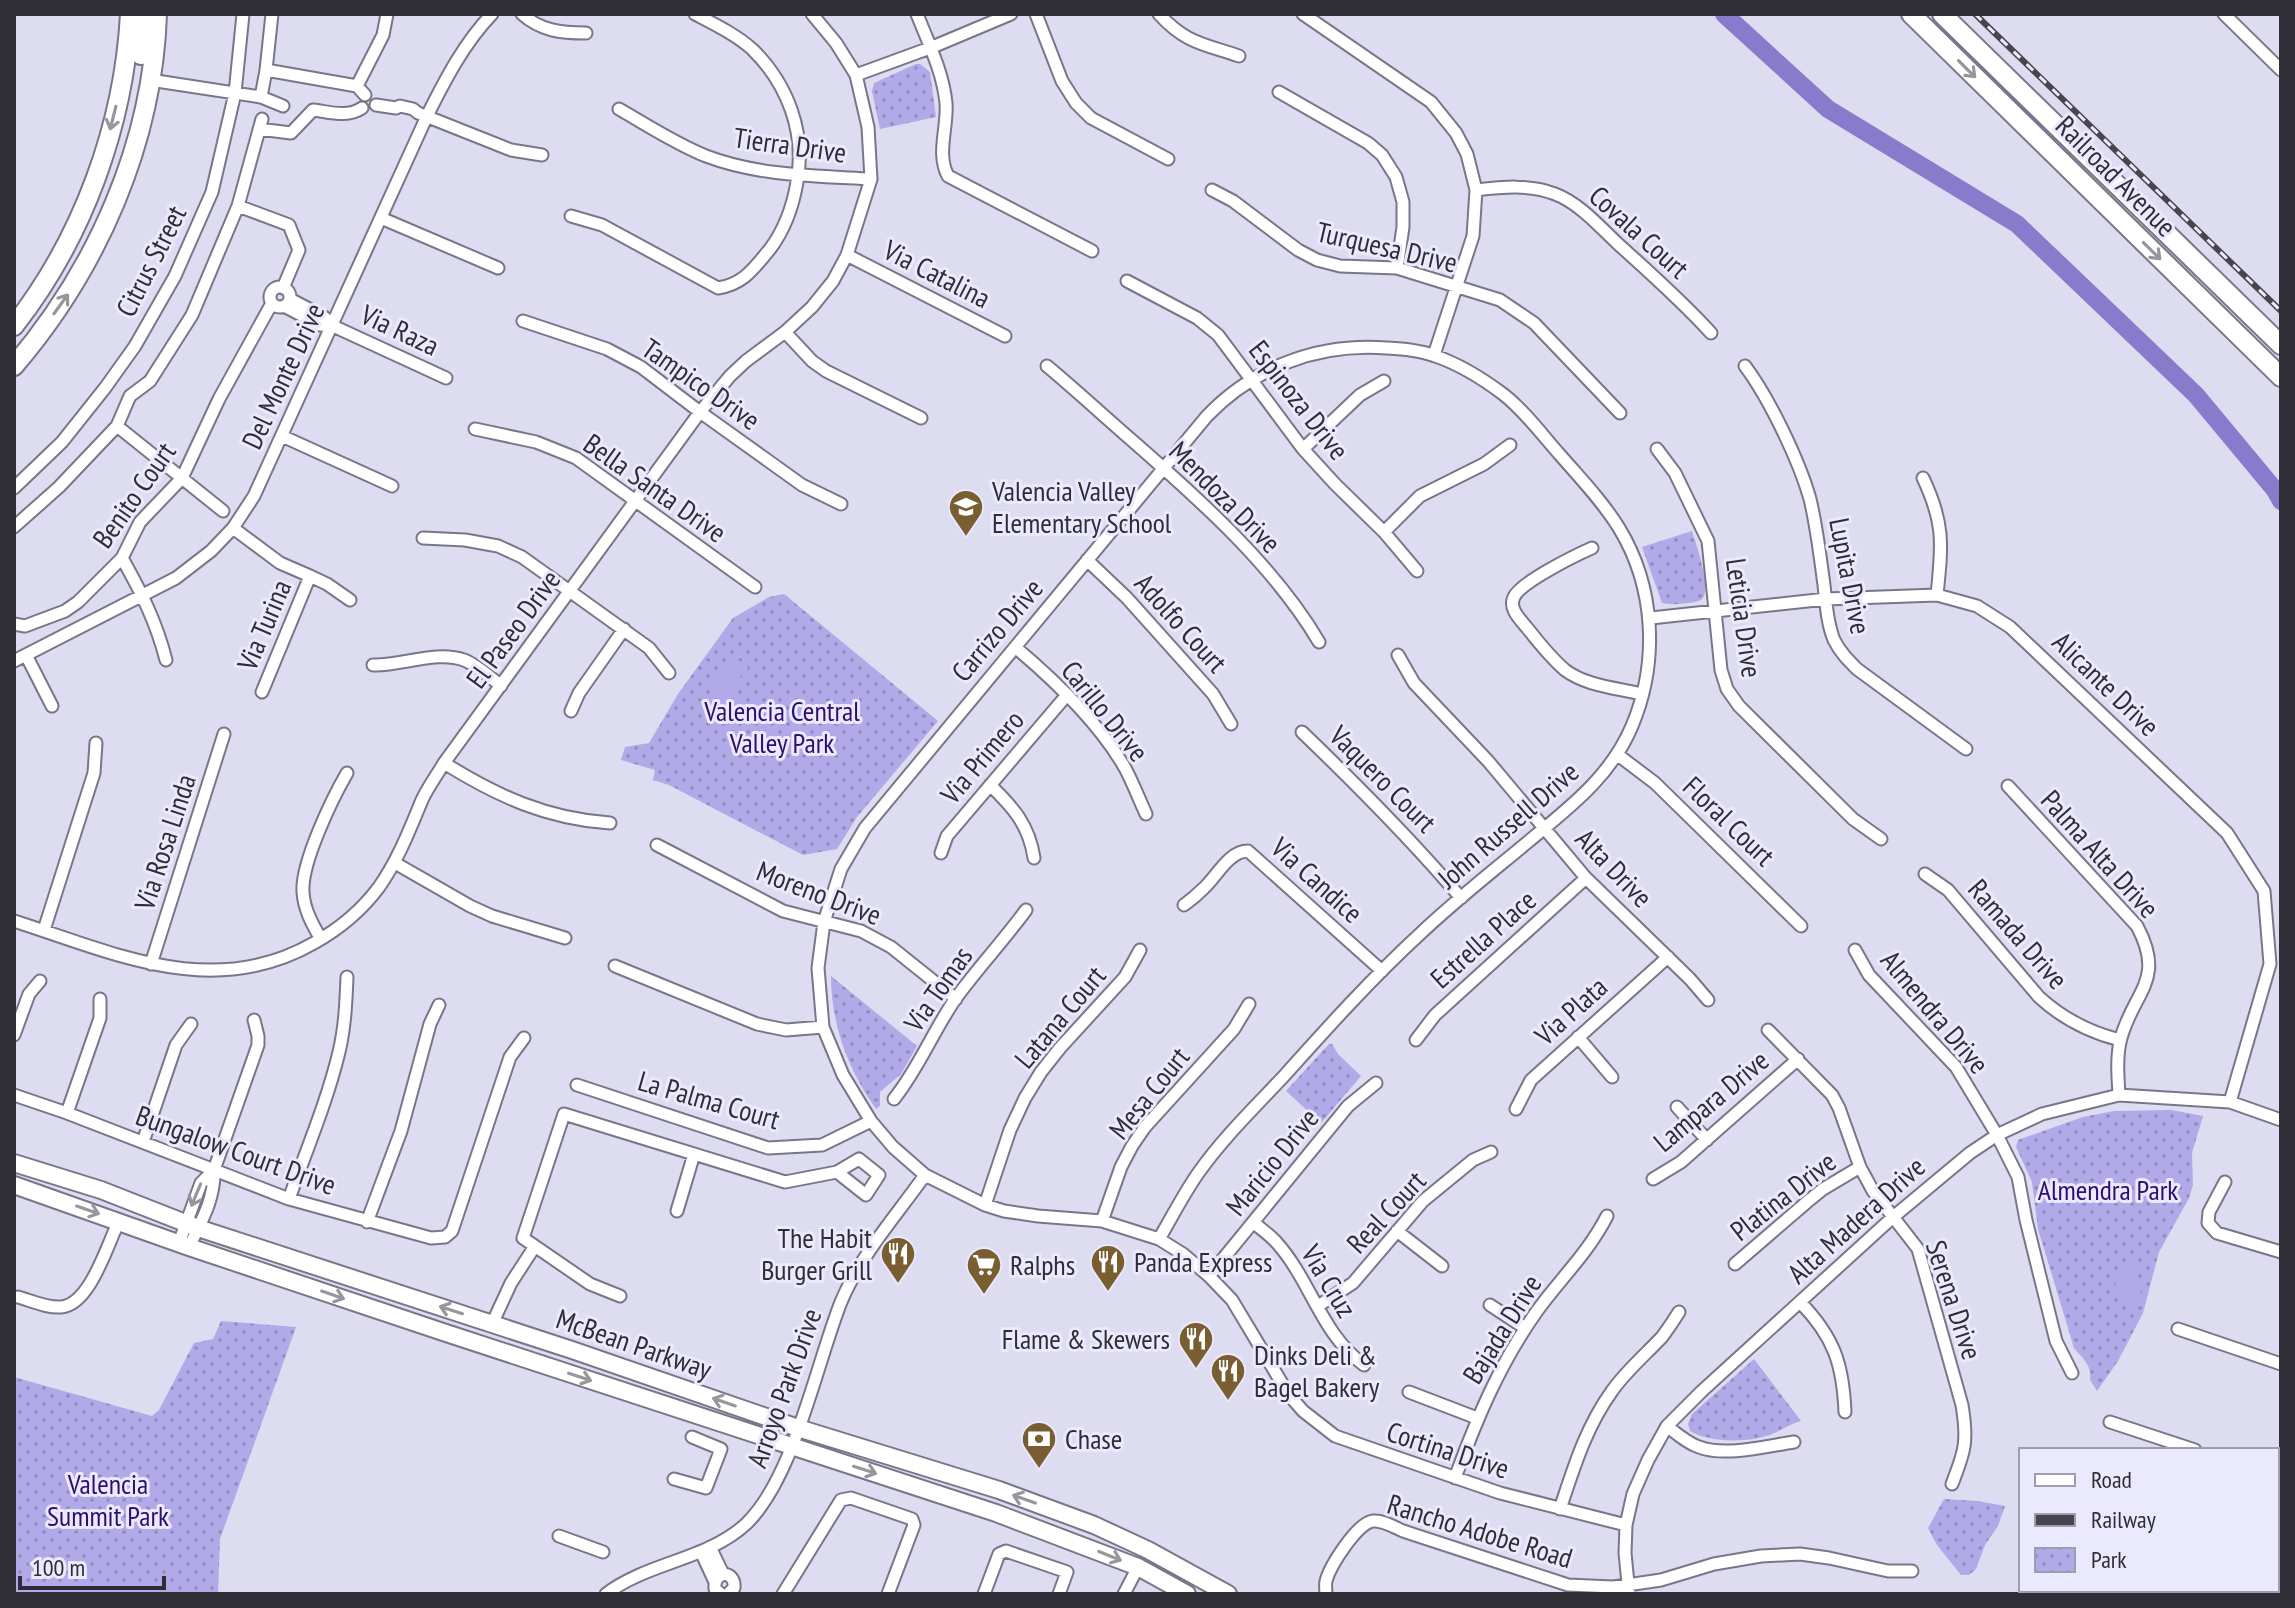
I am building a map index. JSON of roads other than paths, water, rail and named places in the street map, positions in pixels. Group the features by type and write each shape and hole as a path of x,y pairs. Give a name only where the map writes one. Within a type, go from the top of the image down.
{"main road":[{"path":"14,350 27,334 26,326 16,322 62,251 108,143 124,74 130,14"},
{"path":"144,14 140,67 150,80"},
{"path":"14,366 68,294 120,190 150,80 157,14"},
{"name":"Railroad Avenue","path":"1911,14 2281,377"},
{"name":"Railroad Avenue","path":"1942,14 2281,345"},
{"path":"124,74 134,83 129,127 135,144"},
{"name":"McBean Parkway","path":"14,1163 101,1190 192,1226 572,1350 798,1428 996,1489 1094,1525 1148,1550 1228,1594"},
{"name":"McBean Parkway","path":"14,1185 446,1333 996,1513 1138,1567 1187,1594"},
{"path":"446,1333 467,1333 492,1324"},
{"path":"489,1347 494,1340 504,1337 572,1350"}],"street":[{"name":"Citrus Street","path":"14,488 62,442 105,388 135,346 175,276 212,192 235,93 243,14"},
{"path":"261,97 272,14"},
{"path":"387,14 383,35 361,90 362,108 370,110 376,105 421,114 511,150 542,155"},
{"name":"Del Monte Drive","path":"14,661 176,578 196,564 233,528 254,496 333,326 381,218 421,114 492,14"},
{"path":"522,14 533,24 556,33 586,33"},
{"path":"571,216 602,225 718,288 734,286 779,238 793,205 801,159 789,101 774,74 751,48 695,14"},
{"path":"812,14 836,43 856,75 1011,14"},
{"path":"917,14 942,81 946,104 943,166 948,176 1092,251"},
{"path":"1036,14 1062,81 1076,103 1091,118 1168,159"},
{"path":"1159,14 1173,30 1196,43 1239,56"},
{"path":"1303,14 1431,102 1456,133 1467,154 1476,190 1473,236 1434,355"},
{"path":"2224,14 2281,70"},
{"path":"266,70 361,90 372,95 376,105"},
{"name":"El Paseo Drive","path":"14,921 151,964 194,971 226,971 250,967 300,951 342,925 361,907 395,863 424,797 444,763 700,412 730,376 785,332 812,307 833,281 847,255 871,179 868,127 856,75"},
{"path":"150,80 261,97 283,106"},
{"path":"1279,92 1368,143 1382,155 1396,177 1403,202 1397,268"},
{"name":"Benito Court","path":"14,527 59,487 117,426 130,396 150,381 192,315 238,206 261,124 291,133 313,110 346,115 362,108"},
{"name":"Tierra Drive","path":"619,109 704,155 733,165 871,179"},
{"name":"Covala Court","path":"1476,190 1533,188 1557,194 1579,208 1692,311 1711,333"},
{"name":"Turquesa Drive","path":"1212,190 1233,201 1298,250 1317,260 1340,266 1397,268 1500,300 1534,323 1620,413"},
{"name":"Benito Court","path":"14,624 25,626 65,611 122,558 140,522 182,478 219,399 282,299 299,250 289,225 238,206"},
{"path":"381,218 498,268"},
{"name":"Via Catalina","path":"847,255 1005,336"},
{"name":"Espinoza Drive","path":"1127,281 1197,318 1218,335 1303,449 1384,532 1417,571"},
{"name":"Via Raza","path":"282,299 446,378"},
{"name":"Tampico Drive","path":"523,321 607,349 641,367 802,485 841,504"},
{"path":"785,332 812,361 826,371 921,418"},
{"name":"Carrizo Drive","path":"925,1175 893,1147 871,1121 843,1075 823,1027 818,968 824,922 841,869 865,828 1163,468 1219,404 1251,379 1285,362 1363,346 1434,355 1478,377 1506,396"},
{"name":"Mendoza Drive","path":"1047,366 1163,468 1240,542 1303,615 1319,642"},
{"name":"Lupita Drive","path":"1745,366 1757,383 1795,458 1809,497 1833,638 1842,655 1966,749"},
{"path":"1303,449 1360,395 1384,381"},
{"name":"John Russell Drive","path":"1159,1239 1199,1172 1227,1138 1382,971 1461,898 1575,804 1618,755 1634,722 1649,661 1651,618 1637,566 1621,530 1579,476 1506,396"},
{"path":"117,426 223,511"},
{"name":"Bella Santa Drive","path":"475,429 536,442 576,458 755,587"},
{"path":"282,436 392,486"},
{"path":"1384,532 1420,496 1484,464 1510,445"},
{"name":"Leticia Drive","path":"1657,449 1675,473 1708,541 1721,670 1727,689 1739,706 1853,819 1881,839"},
{"path":"1923,478 1936,505 1942,545 1937,595"},
{"path":"233,528 263,553 310,576"},
{"path":"423,538 465,540 498,546 522,557 649,648 669,673"},
{"path":"1592,548 1567,559 1524,586 1515,595 1514,612 1567,672 1592,683 1641,694"},
{"path":"122,558 159,629 166,660"},
{"name":"Adolfo Court","path":"1087,560 1113,582 1213,694 1231,724"},
{"name":"Via Turina","path":"262,692 310,576 350,600"},
{"name":"Alicante Drive","path":"1651,618 1826,599 1937,595 1977,606 2010,627 2227,833 2264,891 2270,964 2230,1102"},
{"path":"571,711 579,693 624,629"},
{"name":"Carillo Drive","path":"1015,647 1043,670 1112,749 1146,814"},
{"path":"26,655 52,706"},
{"name":"Alta Drive","path":"1398,655 1414,683 1488,761 1586,878 1708,1000"},
{"path":"373,665 390,666 451,657 467,661 501,686"},
{"name":"Via Primero","path":"941,853 947,836 1066,696"},
{"name":"Vaquero Court","path":"1302,732 1384,812 1461,898"},
{"name":"Via Rosa Linda","path":"151,964 224,734"},
{"path":"44,930 94,773 96,743"},
{"name":"Floral Court","path":"1618,755 1655,783 1801,926"},
{"path":"444,763 487,789 522,804 584,821 610,823"},
{"path":"321,939 304,903 303,875 331,801 347,773"},
{"path":"990,785 1027,827 1034,858"},
{"name":"Palma Alta Drive","path":"2008,786 2137,926 2146,942 2150,961 2148,980 2120,1040 2119,1095"},
{"name":"Moreno Drive","path":"657,845 783,911 861,931 891,947 956,999"},
{"name":"Via Candice","path":"1184,905 1205,888 1233,856 1240,851 1248,851 1382,971"},
{"path":"395,863 492,916 565,938"},
{"name":"Ramada Drive","path":"1925,874 1948,890 2039,997 2054,1010 2070,1022 2099,1035 2120,1040"},
{"name":"Estrella Place","path":"1416,1040 1435,1015 1586,878"},
{"name":"Via Tomas","path":"894,1099 908,1082 956,999 1026,910"},
{"name":"Latana Court","path":"985,1205 1010,1130 1025,1098 1060,1048 1125,977 1140,950"},
{"name":"Almendra Drive","path":"1855,950 1869,975 1956,1067 1997,1135 2018,1177 2056,1341 2072,1373"},
{"name":"Via Plata","path":"1516,1109 1531,1080 1668,957"},
{"path":"615,966 757,1024 786,1030 823,1027"},
{"path":"289,1199 340,1050 347,977"},
{"path":"14,1035 29,994 40,981"},
{"path":"67,1113 100,1018 100,999"},
{"name":"Mesa Court","path":"1102,1221 1121,1167 1132,1146 1145,1127 1234,1029 1249,1004"},
{"path":"367,1222 401,1131 430,1024 439,1005"},
{"path":"184,1245 214,1189 214,1170 258,1045 254,1020"},
{"path":"143,1142 176,1045 191,1024"},
{"name":"Serena Drive","path":"1768,1030 1832,1095 1860,1167 1873,1191 1918,1249 1966,1428 1964,1452 1952,1484"},
{"path":"1578,1037 1612,1077"},
{"name":"Bungalow Court Drive","path":"14,1095 289,1199 431,1238 445,1237 452,1231 510,1057 524,1038"},
{"name":"Lampara Drive","path":"1653,1179 1681,1162 1798,1059"},
{"name":"Maricio Drive","path":"1209,1276 1348,1106 1376,1083"},
{"name":"La Palma Court","path":"577,1085 768,1148 822,1145 871,1121"},
{"name":"Alta Madera Drive","path":"1628,1590 1626,1525 1633,1494 1667,1426 1892,1218 1951,1168 1997,1135 2042,1114 2119,1095 2230,1102 2281,1120"},
{"path":"1677,1107 1707,1140"},
{"path":"620,1296 590,1284 523,1238 564,1114 785,1182 837,1172"},
{"name":"Real Court","path":"1318,1306 1353,1283 1423,1201 1473,1160 1491,1152"},
{"path":"677,1211 694,1154"},
{"name":"Platina Drive","path":"1735,1264 1815,1196 1860,1167"},
{"name":"Cortina Drive","path":"925,1175 985,1205 1004,1211 1102,1221 1159,1239 1183,1254 1209,1276 1243,1315 1289,1395 1319,1425 1345,1441 1500,1493 1626,1525"},
{"name":"Arroyo Park Drive","path":"606,1594 640,1574 705,1549 732,1535 749,1521 774,1485 791,1445 849,1285 925,1175"},
{"path":"2225,1182 2209,1212 2208,1223 2217,1233 2281,1252"},
{"name":"Bajada Drive","path":"1455,1478 1477,1418 1502,1364 1525,1328 1594,1241 1607,1216"},
{"path":"18,1297 51,1307 75,1303 86,1292 119,1221"},
{"name":"Via Cruz","path":"1253,1222 1276,1241 1334,1337 1364,1365"},
{"path":"1397,1231 1442,1266"},
{"path":"492,1324 511,1283 535,1246"},
{"path":"1800,1302 1834,1349 1844,1384 1845,1412"},
{"path":"1490,1305 1525,1328"},
{"path":"1560,1509 1580,1448 1593,1421 1612,1391 1635,1362 1662,1337 1679,1312"},
{"path":"2178,1329 2281,1364"},
{"path":"1409,1392 1477,1418"},
{"path":"2110,1422 2189,1448"},
{"path":"1667,1426 1702,1449 1735,1450 1794,1442"},
{"path":"674,1479 706,1488 721,1449 692,1437"},
{"path":"783,1594 841,1500 851,1498 912,1519 914,1525 888,1594"},
{"name":"Rancho Adobe Road","path":"1326,1594 1326,1580 1336,1561 1362,1525 1370,1521 1381,1522 1568,1585 1628,1590 1714,1564 1761,1556 1800,1554 1888,1571 1912,1571"},
{"path":"559,1536 603,1552"},
{"path":"705,1549 719,1578 715,1589 721,1594"},
{"path":"984,1594 999,1554 1006,1551 1067,1572 1059,1594"},
{"path":"1124,1594 1138,1567"},
{"path":"719,1578 733,1579 732,1590 746,1594"}],"waterway":[{"path":"1724,14 1828,109 2017,224 2196,395 2281,501"}],"railway":[{"path":"1975,14 2281,311"}],"place":[{"name":"Valencia Valley Elementary School","path":"966,538"},
{"name":"The Habit Burger Grill","path":"898,1285"},
{"name":"Panda Express","path":"1108,1293"},
{"name":"Ralphs","path":"984,1296"},
{"name":"Flame & Skewers","path":"1196,1370"},
{"name":"Dinks Deli & Bagel Bakery","path":"1228,1402"},
{"name":"Chase","path":"1039,1470"}],"park label":[{"name":"Valencia Central Valley Park","path":"782,727"},
{"name":"Almendra Park","path":"2108,1190"},
{"name":"Valencia Summit Park","path":"108,1500"}]}
